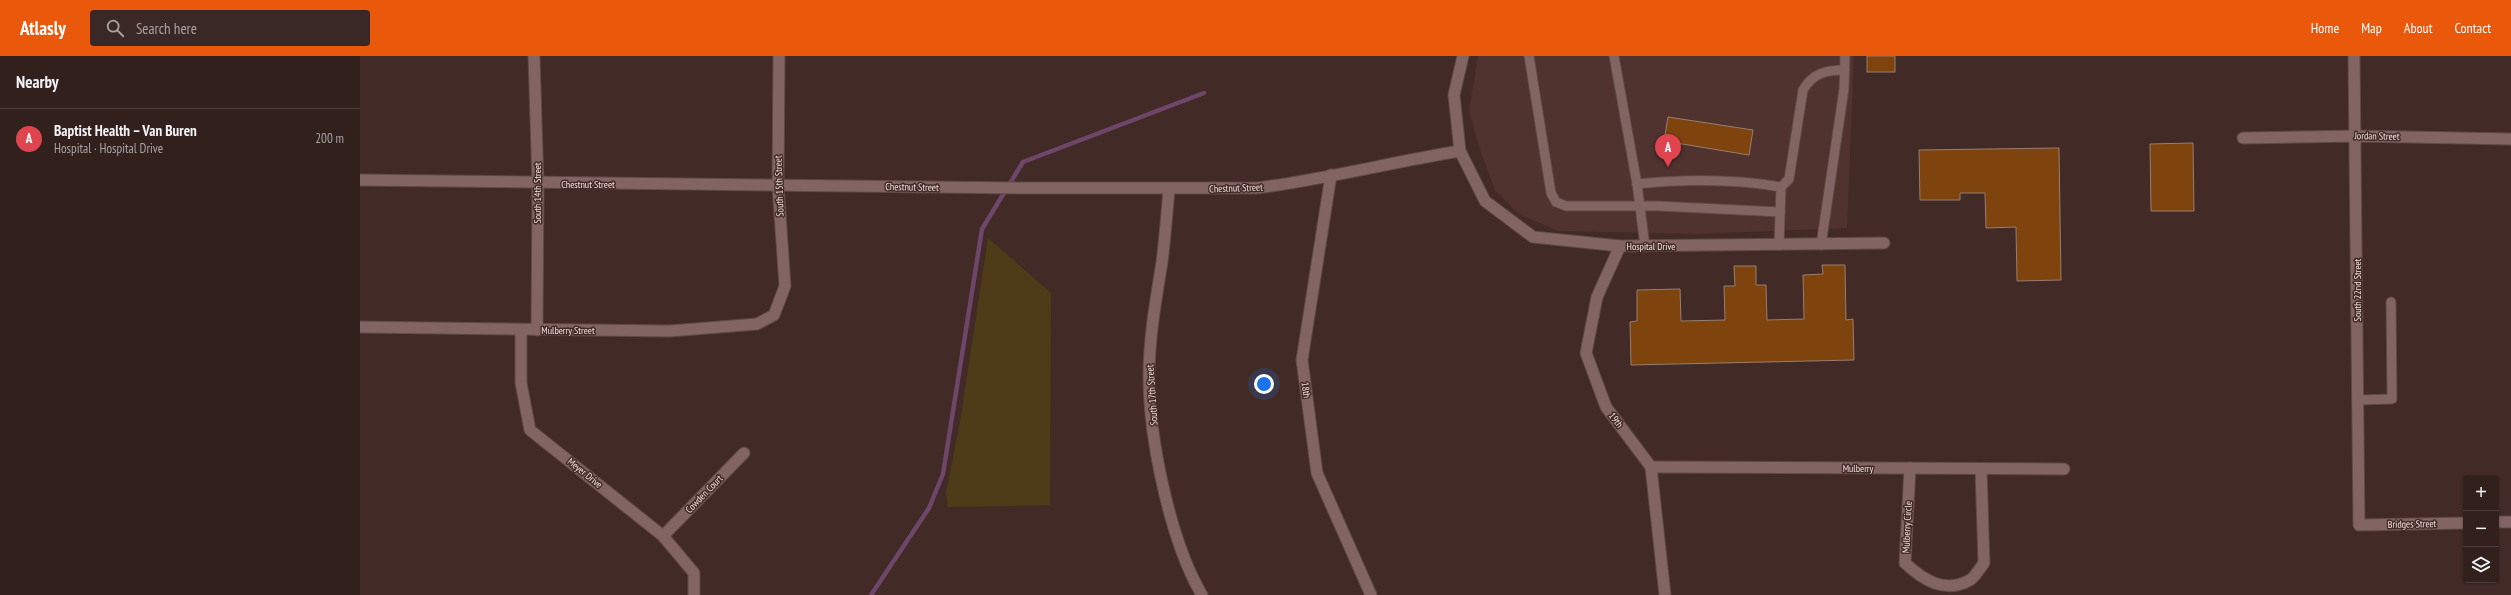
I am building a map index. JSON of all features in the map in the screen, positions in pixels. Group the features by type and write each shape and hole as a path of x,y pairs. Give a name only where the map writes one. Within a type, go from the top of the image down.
{"street":[{"name":"South 14th Street","path":"534,56 538,184 537,330"},
{"name":"South 15th Street","path":"774,315 785,286 778,185 779,56"},
{"path":"1460,151 1454,95 1463,56"},
{"name":"South 22nd Street","path":"2354,56 2359,525"},
{"name":"Jordan Street","path":"2243,138 2356,136 2511,139"},
{"name":"Chestnut Street","path":"360,180 538,184 1169,189 1258,188 1331,176 1460,151"},
{"name":"Hospital Drive","path":"1460,151 1485,200 1533,237 1620,246 1820,245 1884,243"},
{"name":"18th","path":"1331,176 1302,360 1317,473 1371,595"},
{"name":"South 17th Street","path":"1169,189 1151,337 1149,376 1151,413 1167,501 1188,565 1202,595"},
{"name":"19th","path":"1620,246 1597,297 1586,354 1606,406 1651,467"},
{"name":"Mulberry Street","path":"360,327 670,331 757,324 774,315"},
{"name":"Meyer Drive","path":"521,330 521,383 530,430 663,536 694,573 694,595"},
{"name":"Cowden Court","path":"663,536 744,453"},
{"path":"1651,467 1665,595"},
{"name":"Mulberry","path":"1651,467 2064,469"},
{"name":"Mulberry Circle","path":"1910,468 1905,563 1921,578 1946,587 1970,580 1984,563 1981,468"},
{"path":"2499,522 2511,522"},
{"name":"Bridges Street","path":"2359,525 2463,523"}],"lane":[{"path":"1529,56 1551,193 1556,202 1566,206 1640,206 1780,212"},
{"path":"1614,56 1637,184 1645,246"},
{"path":"1820,245 1844,89 1845,56"},
{"path":"1779,245 1781,187 1789,179 1803,90 1807,82 1820,72 1828,70 1845,70"},
{"path":"1637,184 1660,181 1752,182 1781,187"},
{"path":"2358,400 2392,399 2391,302"}],"shaded area":[{"path":"1478,56 1854,56 1847,228 1696,234 1558,231 1519,214 1495,190 1478,144 1469,110"},
{"path":"988,238 1051,293 1050,505 948,507 946,493 960,422"}],"building":[{"path":"1867,56 1895,56 1895,72 1867,72"},
{"path":"1668,117 1753,130 1749,155 1664,141"},
{"path":"2193,143 2194,211 2151,211 2150,144"},
{"path":"2059,148 2061,280 2017,281 2016,227 1986,228 1985,193 1960,193 1960,200 1920,200 1919,150"},
{"path":"1822,265 1845,265 1846,320 1853,319 1854,360 1631,365 1630,322 1637,321 1637,290 1680,289 1681,321 1725,320 1724,286 1735,286 1734,266 1756,266 1756,285 1766,285 1767,320 1804,319 1803,275 1823,274"}],"waterway":[{"path":"871,595 929,508 943,474 982,229 1023,162 1204,93"}],"place":[{"name":"Baptist Health – Van Buren","path":"1668,167"}]}
